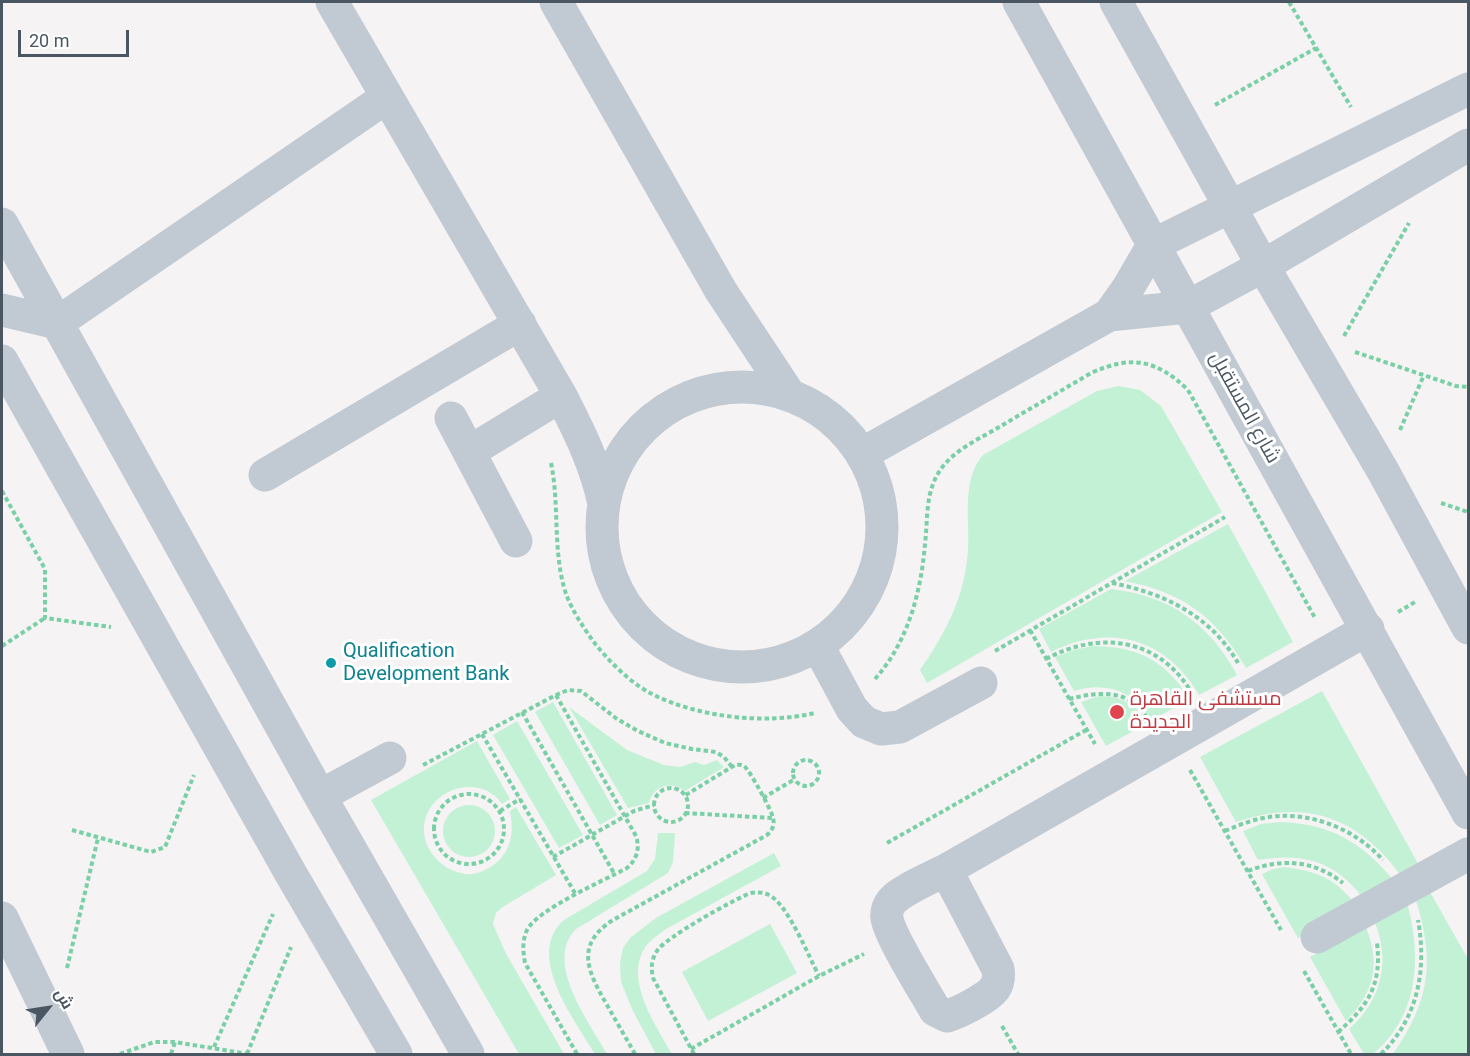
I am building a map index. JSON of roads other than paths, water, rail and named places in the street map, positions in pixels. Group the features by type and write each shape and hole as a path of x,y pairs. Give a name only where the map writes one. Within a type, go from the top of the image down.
{"street":[{"path":"332,2 520,324 550,403 587,449 598,477 604,504"},
{"path":"556,2 721,291 789,394"},
{"name":"شارع المستقبل","path":"1019,2 1468,813"},
{"path":"1116,2 1185,122 1263,266 1333,360 1383,471 1468,628"},
{"path":"1109,315 1153,245 1468,89"},
{"path":"2,310 57,324 387,97"},
{"path":"862,454 1109,315 1187,307 1263,266 1468,145"},
{"path":"2,224 320,796 468,1054"},
{"path":"265,475 520,324"},
{"path":"2,361 308,905 396,1054"},
{"path":"754,387 789,394 810,404 848,434 862,454 874,478 881,504 883,531 880,558 872,584 859,607 842,628 818,646 799,656 775,664 750,668 725,667 677,652 656,638 638,621 623,601 611,578 603,546 604,504 614,470 632,440 656,415 686,398 720,388 754,387"},
{"path":"469,452 550,403"},
{"path":"451,418 516,541"},
{"path":"945,870 998,969 998,982 986,997 947,1016 939,1013 887,921 887,909 894,898 1368,629"},
{"path":"818,646 846,701 864,722 881,729 900,727 983,669"},
{"path":"320,796 403,764"},
{"path":"1308,950 1364,910 1468,854"},
{"path":"2,918 68,1054"}],"place":[{"name":"Qualification Development Bank","path":"331,663"},
{"name":"مستشفى القاهرة الجديدة","path":"1117,712"}]}
